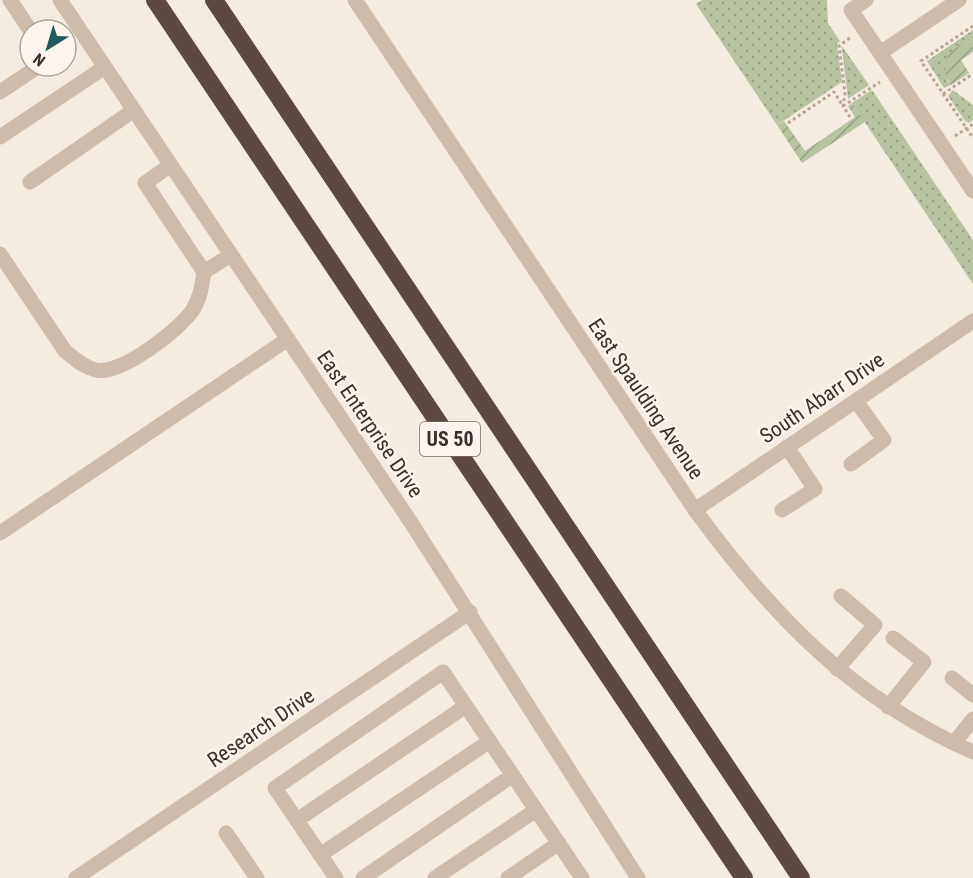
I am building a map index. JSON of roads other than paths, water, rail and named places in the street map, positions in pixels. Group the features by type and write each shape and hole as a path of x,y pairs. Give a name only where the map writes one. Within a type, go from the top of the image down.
{"highway":[{"name":"US 50","path":"155,0 744,878"},
{"name":"US 50","path":"214,0 801,878"}],"street":[{"path":"10,0 22,18"},
{"name":"East Enterprise Drive","path":"60,0 470,612 638,878"},
{"name":"East Spaulding Avenue","path":"355,0 695,510 738,569 768,603 837,669 888,707 973,752"},
{"path":"866,0 851,10 973,191"},
{"path":"880,53 959,0"},
{"path":"2,132 105,68"},
{"path":"0,92 21,78"},
{"path":"30,182 134,110"},
{"path":"0,254 65,351 79,363 99,371 126,364 177,328 192,311 202,290 204,272 145,183 171,165"},
{"path":"204,272 231,255"},
{"name":"South Abarr Drive","path":"695,510 973,321"},
{"path":"0,533 288,339"},
{"path":"851,464 884,440 856,400"},
{"path":"782,510 815,489 787,447"},
{"path":"837,669 875,625 841,596"},
{"name":"Research Drive","path":"76,878 470,612"},
{"path":"888,707 924,662 893,638"},
{"path":"336,878 275,788 443,672 582,878"},
{"path":"952,678 973,695"},
{"path":"297,820 466,706"},
{"path":"954,743 973,719"},
{"path":"320,855 490,741"},
{"path":"363,878 513,775"},
{"path":"435,878 536,810"},
{"path":"226,832 257,878"},
{"path":"508,878 559,843"}]}
